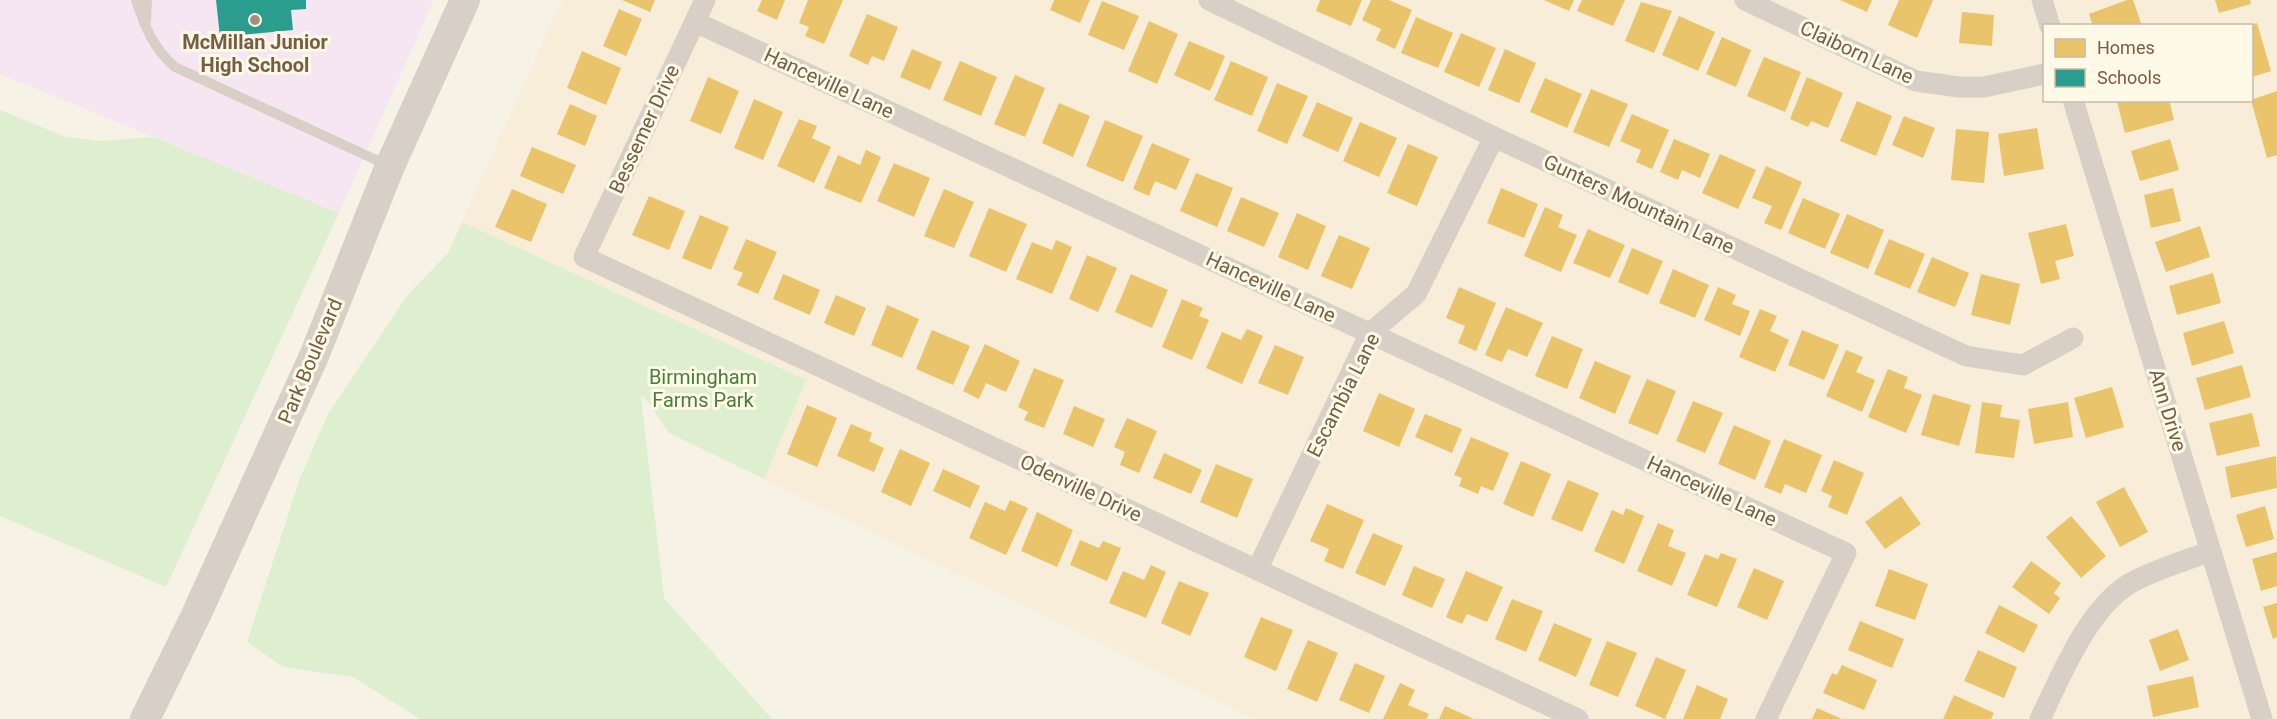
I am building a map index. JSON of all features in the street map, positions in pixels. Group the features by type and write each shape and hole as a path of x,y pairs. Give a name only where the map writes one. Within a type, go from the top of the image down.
{"main road":[{"name":"Park Boulevard","path":"145,719 196,615 314,356 390,166 465,0"}],"street":[{"name":"Bessemer Drive","path":"584,257 705,0"},
{"name":"Gunters Mountain Lane","path":"1209,0 1494,137 1966,356 2023,365 2073,338"},
{"name":"Claiborn Lane","path":"1745,0 1916,81 1959,87 1984,87 2043,74"},
{"path":"2042,0 2049,24"},
{"name":"Hanceville Lane","path":"695,22 1846,553 1766,719"},
{"name":"Ann Drive","path":"2074,102 2262,719"},
{"name":"Escambia Lane","path":"1257,570 1370,333 1416,294 1494,137"},
{"name":"Odenville Drive","path":"584,257 1578,719"},
{"path":"2040,719 2066,666 2095,616 2128,585 2211,550"}],"lane":[{"path":"136,0 145,28 161,55 175,67 390,166"},
{"path":"145,28 147,0"}],"shaded area":[{"path":"0,0 434,0 339,213 0,74"},
{"path":"562,0 2277,0 2277,719 1255,719 764,479 806,380 462,222"}],"green space":[{"path":"0,110 66,137 101,141 153,137 339,213 166,587 0,516"},
{"name":"Birmingham Farms Park","path":"462,222 806,380 764,479 669,433 648,402 641,396 664,598 772,719 420,719 353,677 283,667 247,642 300,478 328,414 407,296 448,253"}],"building: Homes":[{"path":"622,0 655,0 650,12"},
{"path":"762,0 785,0 777,20 757,11"},
{"path":"808,0 843,0 824,44 805,36 809,27 799,23"},
{"path":"1054,0 1090,0 1080,23 1050,10"},
{"path":"1320,0 1362,0 1351,26 1316,11"},
{"path":"1371,0 1389,0 1412,10 1395,49 1376,40 1381,29 1362,20"},
{"path":"1544,0 1574,0 1569,11"},
{"path":"1582,0 1625,0 1613,26 1577,11"},
{"path":"1840,0 1872,0 1867,12"},
{"path":"1899,0 1933,0 1917,38 1888,25"},
{"path":"2127,0 2133,0 2141,24 2092,24 2089,14"},
{"path":"2215,0 2250,0 2251,4 2219,13"},
{"path":"1102,1 1139,16 1124,50 1088,35"},
{"path":"1641,2 1672,11 1654,53 1625,41"},
{"path":"619,9 642,19 626,56 603,46"},
{"path":"1962,12 1994,15 1992,46 1959,43"},
{"path":"867,14 898,27 884,61 872,56 868,65 849,56"},
{"path":"1679,16 1715,32 1698,71 1662,55"},
{"path":"1416,17 1453,33 1438,68 1401,53"},
{"path":"1149,21 1178,34 1157,84 1128,71"},
{"path":"2257,23 2271,71 2253,77 2253,25"},
{"path":"1461,33 1496,48 1479,87 1444,72"},
{"path":"1722,37 1751,50 1736,87 1706,74"},
{"path":"1189,41 1225,56 1210,91 1174,75"},
{"path":"912,49 942,62 930,90 900,77"},
{"path":"1505,49 1536,63 1519,103 1488,90"},
{"path":"582,51 621,68 606,105 567,88"},
{"path":"1764,57 1801,72 1785,112 1747,96"},
{"path":"960,61 997,77 981,116 943,100"},
{"path":"1231,61 1268,77 1252,116 1214,100"},
{"path":"1015,75 1045,88 1025,137 994,124"},
{"path":"708,77 739,91 721,134 690,121"},
{"path":"1807,77 1843,93 1828,128 1811,121 1808,127 1790,119"},
{"path":"1545,78 1582,94 1567,128 1530,112"},
{"path":"1277,83 1308,96 1287,144 1257,131"},
{"path":"1591,89 1628,104 1609,147 1573,132"},
{"path":"2277,91 2277,155 2267,158 2252,102 2253,99"},
{"path":"754,99 783,112 763,160 734,148"},
{"path":"1857,101 1892,116 1876,156 1840,141"},
{"path":"1317,102 1353,118 1338,152 1302,136"},
{"path":"2117,102 2170,102 2174,120 2125,133"},
{"path":"1059,103 1090,116 1073,157 1042,143"},
{"path":"570,104 597,116 585,146 557,134"},
{"path":"1632,114 1669,130 1652,169 1636,162 1641,150 1620,141"},
{"path":"1904,116 1935,128 1923,158 1892,145"},
{"path":"799,119 817,126 812,138 831,147 814,183 777,166"},
{"path":"1105,120 1143,136 1123,182 1086,166"},
{"path":"1360,122 1397,138 1379,177 1343,161"},
{"path":"2037,128 2044,169 2004,176 1998,134"},
{"path":"1956,129 1989,132 1984,183 1951,180"},
{"path":"1674,139 1710,154 1700,178 1682,170 1678,180 1660,172"},
{"path":"2170,139 2179,170 2140,181 2131,151"},
{"path":"1152,143 1190,159 1176,190 1155,181 1149,196 1133,189"},
{"path":"1408,144 1438,157 1417,206 1387,193"},
{"path":"532,147 576,165 563,194 520,176"},
{"path":"866,150 881,157 861,203 824,188 838,155 860,165"},
{"path":"1720,154 1756,170 1738,209 1702,193"},
{"path":"894,163 930,178 914,217 877,201"},
{"path":"1766,166 1802,182 1781,230 1764,223 1772,206 1752,198"},
{"path":"1196,173 1233,188 1217,227 1180,211"},
{"path":"1501,188 1538,204 1524,238 1487,223"},
{"path":"2173,188 2181,221 2151,228 2144,195"},
{"path":"512,189 547,204 531,242 495,227"},
{"path":"944,189 974,202 954,248 924,236"},
{"path":"649,196 685,211 669,250 632,235"},
{"path":"1241,197 1279,213 1264,247 1227,231"},
{"path":"1803,198 1840,214 1825,249 1788,233"},
{"path":"1545,207 1563,215 1558,227 1577,235 1561,272 1524,256"},
{"path":"989,208 1027,224 1006,272 969,256"},
{"path":"1297,213 1326,226 1308,270 1278,257"},
{"path":"1847,214 1884,230 1868,269 1830,253"},
{"path":"700,215 729,227 711,270 682,258"},
{"path":"2066,224 2074,256 2055,261 2060,279 2041,284 2028,233"},
{"path":"2200,226 2210,257 2166,272 2155,242"},
{"path":"1588,229 1625,245 1610,278 1573,263"},
{"path":"1339,235 1370,248 1352,289 1321,276"},
{"path":"746,239 777,252 758,294 737,285 743,273 733,269"},
{"path":"1889,239 1925,254 1910,289 1874,274"},
{"path":"1056,240 1072,247 1052,294 1016,279 1032,242 1052,250"},
{"path":"1632,248 1663,261 1648,295 1618,282"},
{"path":"1087,255 1117,268 1098,312 1069,299"},
{"path":"1932,257 1969,273 1955,307 1917,292"},
{"path":"1673,269 1709,285 1695,318 1659,303"},
{"path":"2213,273 2221,303 2177,315 2169,286"},
{"path":"783,274 820,290 810,315 773,299"},
{"path":"1131,274 1168,290 1152,328 1115,312"},
{"path":"1981,274 2020,284 2010,325 1971,315"},
{"path":"1459,287 1496,303 1476,351 1458,343 1465,326 1446,318"},
{"path":"1718,287 1736,295 1732,304 1750,311 1740,336 1704,320"},
{"path":"836,295 866,308 854,336 824,323"},
{"path":"1182,299 1203,308 1199,316 1209,320 1192,360 1162,347"},
{"path":"887,305 919,319 902,358 871,345"},
{"path":"1506,307 1543,323 1527,357 1508,349 1502,362 1485,355"},
{"path":"1760,309 1777,316 1770,331 1789,340 1775,372 1739,357"},
{"path":"2224,321 2234,353 2192,366 2183,333"},
{"path":"1247,329 1263,336 1242,384 1206,368 1222,332 1241,340"},
{"path":"932,330 970,346 953,385 916,369"},
{"path":"1802,330 1839,345 1824,380 1788,365"},
{"path":"1552,336 1583,349 1567,389 1535,376"},
{"path":"985,344 1020,361 1006,392 986,383 979,399 963,391"},
{"path":"1275,345 1304,357 1288,395 1258,383"},
{"path":"1846,350 1863,357 1856,372 1875,380 1862,412 1826,396"},
{"path":"1595,361 1631,376 1615,414 1579,398"},
{"path":"2242,365 2251,397 2205,410 2196,378"},
{"path":"1034,368 1064,380 1044,428 1024,420 1028,412 1018,407"},
{"path":"1888,369 1908,377 1904,388 1922,395 1906,433 1868,417"},
{"path":"1647,379 1676,391 1658,435 1628,423"},
{"path":"2112,387 2124,427 2086,438 2074,398"},
{"path":"1379,393 1415,409 1399,447 1363,431"},
{"path":"1933,394 1971,405 1959,446 1921,435"},
{"path":"1693,401 1723,413 1705,453 1676,441"},
{"path":"1982,402 2002,405 2000,417 2020,420 2014,458 1975,453"},
{"path":"2068,402 2073,437 2034,444 2028,409"},
{"path":"807,405 837,418 817,467 787,454"},
{"path":"1074,406 1105,419 1093,447 1063,434"},
{"path":"2252,413 2260,446 2217,456 2209,423"},
{"path":"1425,414 1462,429 1452,453 1415,437"},
{"path":"1127,418 1157,431 1139,473 1120,465 1125,452 1114,447"},
{"path":"851,424 872,433 869,441 884,448 874,472 837,456"},
{"path":"1734,425 1771,441 1755,480 1718,464"},
{"path":"1471,437 1509,453 1493,491 1481,486 1478,494 1459,486 1462,478 1454,475"},
{"path":"1784,439 1822,455 1806,493 1785,484 1781,494 1764,487"},
{"path":"900,449 930,463 911,506 881,492"},
{"path":"1164,453 1202,470 1191,494 1153,478"},
{"path":"2276,456 2277,488 2231,498 2225,467"},
{"path":"1834,460 1864,473 1847,515 1828,507 1832,496 1821,491"},
{"path":"1521,461 1551,474 1533,517 1503,504"},
{"path":"1216,464 1253,479 1237,518 1200,502"},
{"path":"943,469 980,486 970,508 933,491"},
{"path":"1568,480 1599,493 1582,532 1551,519"},
{"path":"2124,487 2148,532 2120,547 2096,502"},
{"path":"1901,496 1921,524 1885,549 1865,522"},
{"path":"1010,500 1028,508 1006,555 969,538 985,502 1005,511"},
{"path":"1327,504 1364,520 1343,569 1324,561 1329,549 1310,541"},
{"path":"2265,506 2274,539 2246,547 2236,515"},
{"path":"1626,508 1644,516 1624,564 1594,551 1612,510 1623,515"},
{"path":"1037,512 1073,530 1057,567 1021,551"},
{"path":"2071,516 2106,556 2081,578 2046,537"},
{"path":"1658,523 1674,530 1668,546 1686,553 1672,586 1637,571"},
{"path":"1373,533 1403,546 1385,586 1355,573"},
{"path":"1080,540 1099,548 1103,541 1121,548 1107,581 1070,565"},
{"path":"2277,552 2277,586 2261,591 2252,559"},
{"path":"1721,553 1737,559 1717,607 1687,595 1705,554 1718,559"},
{"path":"2031,561 2061,583 2054,593 2060,598 2049,614 2012,587"},
{"path":"1151,565 1166,572 1146,618 1109,603 1123,571 1144,580"},
{"path":"1414,566 1445,579 1432,608 1402,595"},
{"path":"1754,568 1784,581 1767,620 1737,607"},
{"path":"1889,569 1928,584 1915,620 1875,606"},
{"path":"1466,571 1503,587 1487,622 1467,614 1462,624 1446,617"},
{"path":"1179,581 1209,593 1190,636 1161,623"},
{"path":"1512,599 1543,611 1526,652 1495,639"},
{"path":"2277,603 2277,637 2273,639 2263,607"},
{"path":"1999,605 2038,625 2024,653 1985,633"},
{"path":"1261,617 1293,630 1276,671 1244,657"},
{"path":"1860,621 1904,639 1892,668 1848,650"},
{"path":"1554,623 1592,639 1576,677 1538,660"},
{"path":"2178,629 2189,660 2160,671 2149,640"},
{"path":"1308,640 1338,653 1317,702 1287,689"},
{"path":"1607,641 1637,653 1618,697 1589,685"},
{"path":"1978,650 2017,667 2004,698 1964,681"},
{"path":"1656,657 1686,670 1665,719 1635,706"},
{"path":"1355,663 1385,676 1369,713 1339,700"},
{"path":"1842,665 1877,680 1864,710 1823,693 1832,673 1837,675"},
{"path":"2193,676 2199,707 2153,717 2147,686"},
{"path":"1400,683 1415,690 1408,705 1429,714 1426,719 1383,719"},
{"path":"1697,685 1728,699 1720,719 1683,719"},
{"path":"1954,695 1994,713 1991,719 1943,719"},
{"path":"1445,706 1474,719 1439,719"},
{"path":"1817,708 1842,719 1812,719"}],"building: Schools":[{"name":"McMillan Junior High School","path":"216,0 306,0 306,9 291,10 293,30 220,37"}],"place":[{"name":"McMillan Junior High School","path":"255,20"}]}
